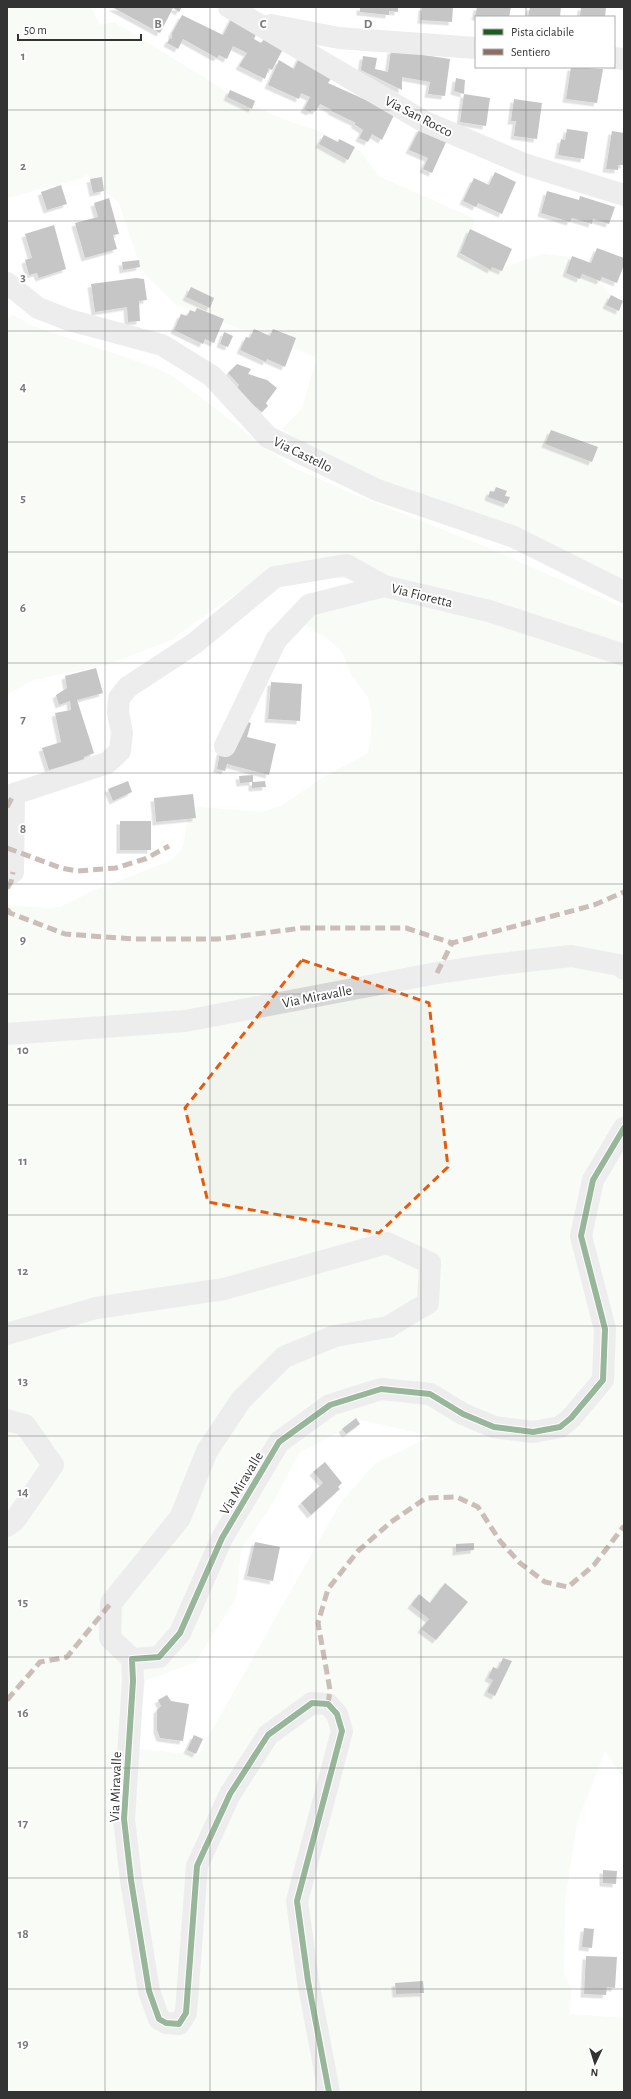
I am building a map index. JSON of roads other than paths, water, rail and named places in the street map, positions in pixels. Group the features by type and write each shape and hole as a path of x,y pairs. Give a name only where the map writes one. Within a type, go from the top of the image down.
{"street":[{"name":"Via San Rocco","path":"229,7 424,121 524,164 624,195"},
{"path":"262,26 274,25 339,38 475,48"},
{"name":"Via Castello","path":"7,283 38,308 69,320 162,345 212,376 268,436 377,490 514,537 624,592"},
{"path":"13,872 14,794 107,763 120,751 122,733 118,712 119,698 128,687 195,643 275,577 346,565 384,586"},
{"name":"Via Fioretta","path":"225,746 276,640 309,605 384,586 489,611 624,655"},
{"name":"Via Miravalle","path":"7,1034 185,1021 437,973 571,956 619,966 624,969"},
{"name":"Via Miravalle","path":"329,2092 308,1981 297,1901 342,1731 337,1714 328,1704 312,1703 268,1735 230,1794 197,1866 186,2013 179,2024 166,2023 159,2019 149,1991 131,1880 124,1819 133,1681 132,1659 159,1657 180,1633 222,1538 279,1442 330,1406 381,1389 430,1394 462,1414 494,1427 533,1432 560,1427 571,1418 603,1380 605,1329 581,1236 593,1180 624,1128"},
{"path":"7,1334 96,1308 224,1289 387,1243 430,1263 428,1303 388,1327 335,1336 284,1357 241,1400 207,1451 180,1518 111,1602 110,1638 132,1659"},
{"path":"7,1420 25,1424 53,1465 15,1520 7,1526"}]}
